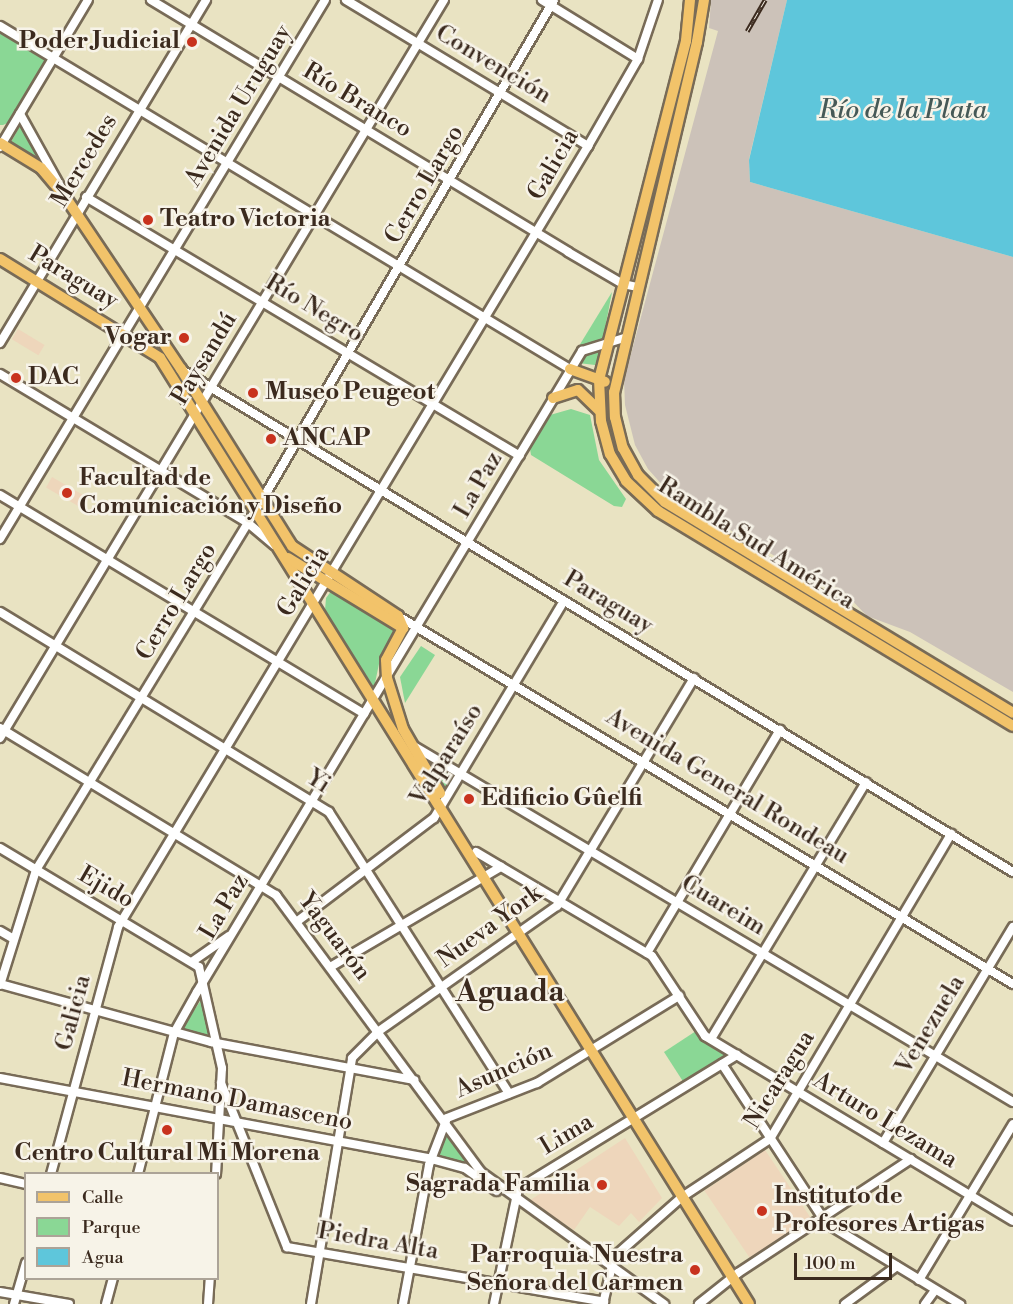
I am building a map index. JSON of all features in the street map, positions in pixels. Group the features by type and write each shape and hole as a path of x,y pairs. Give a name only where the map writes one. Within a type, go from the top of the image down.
{"main road":[{"name":"Rambla Sud América","path":"690,0 686,41 599,379 599,410 610,454 627,481 644,501 1013,726"},
{"name":"Rambla Sud América","path":"704,0 697,42 624,338 614,392 615,417 623,448 650,490 1013,712"},
{"path":"1,145 41,168 66,198 181,369 292,546 329,579"},
{"name":"Paraguay","path":"0,259 124,333 160,358 372,701 443,804"},
{"path":"570,369 599,379 614,392"},
{"path":"553,398 578,390 599,410"},
{"name":"Avenida General Rondeau","path":"280,550 398,616"},
{"name":"Avenida General Rondeau","path":"329,579 403,628"},
{"path":"398,616 403,628"},
{"name":"La Paz","path":"387,678 386,660 403,628"},
{"path":"387,678 398,716 443,804 685,1195 757,1304"},
{"path":"443,804 476,852 487,876"},
{"path":"736,1275 749,1304"}],"street":[{"path":"1,145 88,0"},
{"name":"Río Branco","path":"151,0 584,261 623,284 637,288"},
{"name":"Mercedes","path":"0,343 206,0"},
{"name":"Avenida Uruguay","path":"0,539 325,0"},
{"name":"Convención","path":"346,0 588,146"},
{"name":"Paysandú","path":"1,732 108,560 444,0"},
{"path":"542,0 553,3 638,59"},
{"name":"Galicia","path":"51,1172 118,927 177,834 588,146 638,59 658,0"},
{"name":"Cerro Largo","path":"0,984 36,870 262,500 553,3"},
{"path":"0,26 570,369"},
{"path":"20,114 66,198"},
{"name":"Río Negro","path":"86,197 520,456"},
{"name":"La Paz","path":"138,1172 153,1105 174,1033 202,983 418,628 570,369 587,347 607,345 624,338"},
{"name":"Paraguay","path":"181,369 1013,872"},
{"name":"Avenida General Rondeau","path":"0,374 248,523 280,550"},
{"path":"0,495 364,714"},
{"name":"Valparaíso","path":"299,920 431,821 463,772 564,601"},
{"name":"Yi","path":"0,612 313,800 334,817 509,1094"},
{"name":"Avenida General Rondeau","path":"398,616 1013,984"},
{"name":"Avenida General Rondeau","path":"403,628 418,628"},
{"name":"Nueva York","path":"311,1304 352,1058 379,1031 560,902 694,678"},
{"path":"647,953 780,730"},
{"name":"Yaguarón","path":"1,732 177,834 285,902 478,1168 514,1199"},
{"name":"Cuareim","path":"412,745 463,772 1013,1102"},
{"path":"476,852 647,953 708,1037 763,953 866,782"},
{"name":"Nicaragua","path":"610,1266 614,1257 685,1195 770,1139 951,834"},
{"name":"Ejido","path":"0,848 193,962"},
{"path":"332,966 501,867"},
{"name":"Venezuela","path":"883,1143 1013,927"},
{"path":"0,931 14,939"},
{"path":"216,1172 221,1083 216,1043 202,974 193,962 234,932"},
{"path":"0,984 95,1012 216,1043 414,1080"},
{"name":"Asunción","path":"403,1304 431,1159 444,1122 451,1115 537,1083 679,996"},
{"name":"Arturo Lezama","path":"708,1037 1013,1221"},
{"name":"Lima","path":"514,1199 522,1186 737,1055"},
{"path":"722,1064 822,1219 960,1304"},
{"name":"Hermano Damasceno","path":"0,1078 340,1140 465,1168"},
{"path":"221,1083 238,1121"},
{"name":"Piedra Alta","path":"238,1121 287,1247 320,1251 603,1303"},
{"path":"919,1280 1013,1124"},
{"path":"699,1304 736,1275 910,1159"},
{"name":"Yaguarón","path":"465,1168 514,1199 664,1304"},
{"path":"0,1178 24,1184"},
{"path":"494,1304 514,1199"},
{"path":"603,1303 610,1266"},
{"path":"845,1304 897,1266"},
{"path":"14,1304 24,1270"},
{"path":"106,1304 112,1280"},
{"path":"208,1304 210,1280"},
{"path":"925,1304 935,1290"},
{"path":"0,1292 69,1304"}],"shaded area":[{"path":"711,0 787,0 749,159 750,182 1013,257 1013,692 910,632 867,616 841,589 811,577 673,497 648,469 635,445 625,405 624,380 718,31 709,28"},
{"path":"18,329 45,345 38,355 12,339"},
{"name":"Facultad de Comunicación y Diseño","path":"52,477 88,498 82,508 46,487"},
{"name":"Sagrada Familia","path":"625,1138 662,1198 639,1222 631,1213 619,1226 590,1207 574,1230 529,1201"},
{"name":"Instituto de Profesores Artigas","path":"765,1150 811,1218 750,1259 704,1191"}],"green space":[{"path":"0,33 46,61 10,122 3,125 0,125"},
{"path":"21,127 45,164 11,142"},
{"path":"612,292 603,339 579,346"},
{"path":"601,350 595,365 578,363 586,353"},
{"path":"571,409 590,415 599,460 626,499 622,507 614,506 531,455 530,449 550,415"},
{"path":"332,590 396,630 380,659 374,688 325,610 326,598"},
{"path":"421,646 435,655 405,703 400,677"},
{"path":"430,760 455,774 446,790 429,762"},
{"path":"201,1000 210,1034 208,1037 181,1030"},
{"path":"696,1031 730,1055 684,1083 664,1052"},
{"path":"446,1136 448,1137 469,1165 437,1154"}],"water":[{"name":"Río de la Plata","path":"787,0 1013,0 1013,257 750,182 749,160"}],"railway":[{"path":"747,31 765,0"}],"place":[{"name":"Poder Judicial","path":"192,42"},
{"name":"Teatro Victoria","path":"148,220"},
{"name":"Vogar","path":"184,338"},
{"name":"DAC","path":"16,378"},
{"name":"Museo Peugeot","path":"253,393"},
{"name":"ANCAP","path":"271,439"},
{"name":"Facultad de Comunicación y Diseño","path":"67,493"},
{"name":"Edificio Gûelfi","path":"469,799"},
{"name":"Centro Cultural Mi Morena","path":"167,1130"},
{"name":"Sagrada Familia","path":"602,1185"},
{"name":"Instituto de Profesores Artigas","path":"762,1211"},
{"name":"Parroquia Nuestra Señora del Carmen","path":"695,1270"}],"district":[{"name":"Aguada","path":"510,992"}]}
